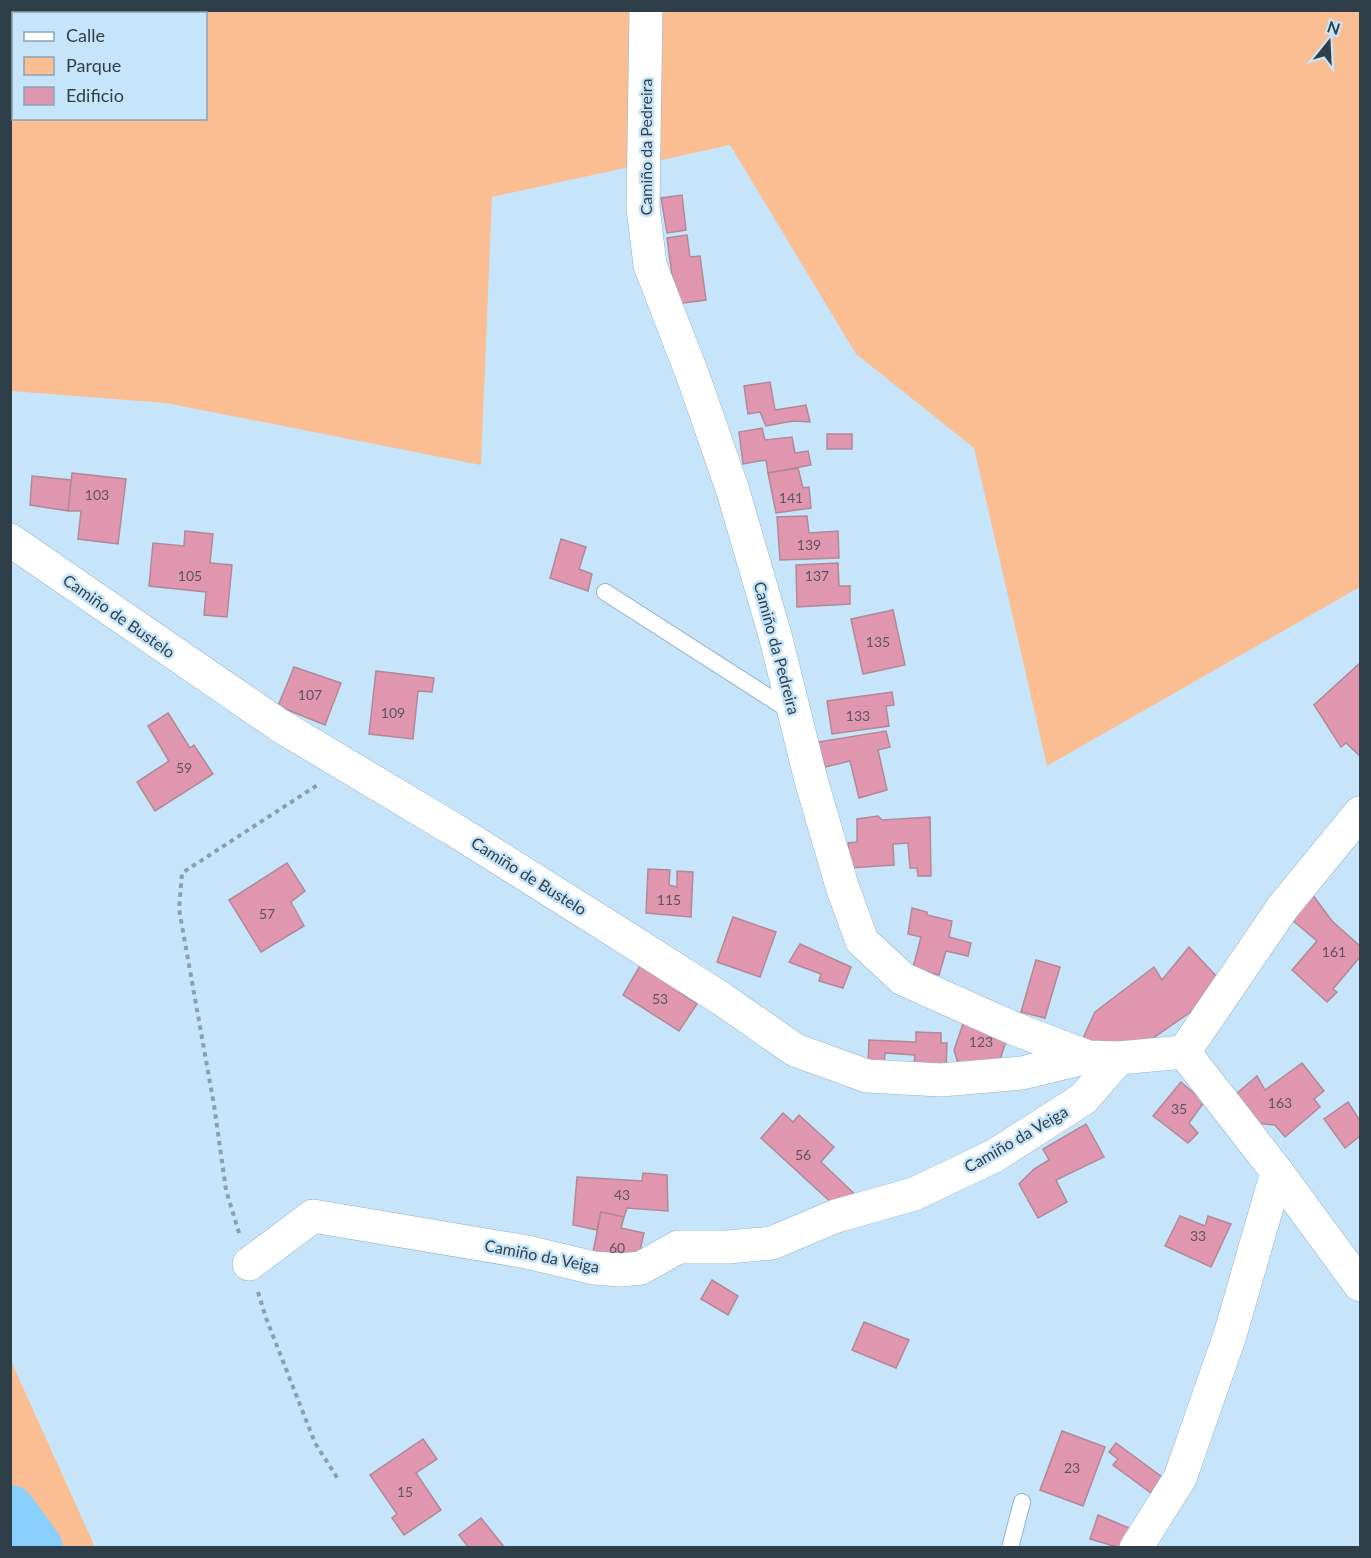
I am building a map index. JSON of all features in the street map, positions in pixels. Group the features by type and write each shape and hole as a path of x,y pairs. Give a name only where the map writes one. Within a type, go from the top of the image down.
{"street":[{"name":"Camiño da Pedreira","path":"646,10 643,207 650,265 733,491 775,635 842,886 862,941 903,979 1015,1029 1104,1058 1184,1052"},
{"name":"Camiño de Bustelo","path":"10,540 279,725 453,829 628,939 722,999 795,1050 867,1076 941,1080 1022,1073 1104,1058"},
{"path":"1360,813 1283,907 1184,1052 1277,1172 1360,1286"},
{"name":"Camiño da Veiga","path":"249,1264 313,1216 527,1252 574,1265 611,1269 641,1268 678,1247 728,1247 772,1243 836,1216 914,1194 994,1156 1083,1099 1104,1058"},
{"path":"1136,1548 1180,1478 1230,1335 1277,1172"}],"lane":[{"path":"605,592 795,714"},
{"path":"1010,1548 1022,1502"}],"path":[{"path":"339,1479 315,1443 266,1318 225,1191 214,1105 179,909 182,873 347,766"}],"green space":[{"path":"10,11 1360,11 1360,587 1047,766 974,448 856,354 730,145 492,197 481,465 166,403 11,391"},
{"path":"11,1361 95,1547 11,1547"}],"building":[{"path":"682,195 686,230 667,233 661,198"},
{"path":"687,235 690,257 700,256 706,300 676,304 667,238"},
{"path":"770,382 775,410 806,405 810,422 793,421 766,426 760,412 748,414 744,386"},
{"path":"762,428 765,440 792,437 795,453 808,451 811,465 768,473 766,460 743,464 739,432"},
{"path":"827,434 852,434 852,449 827,449"},
{"path":"798,468 803,488 809,487 811,508 776,513 768,473"},
{"path":"72,473 126,479 118,544 78,539 81,511 68,511"},
{"path":"32,476 71,480 68,511 30,505"},
{"path":"807,516 809,533 838,531 839,558 780,560 777,517"},
{"path":"185,531 213,534 210,563 232,565 227,617 204,615 206,592 149,586 153,543 184,546"},
{"path":"561,539 586,547 579,569 592,574 588,591 550,578"},
{"path":"838,563 839,586 850,586 850,604 797,607 796,565"},
{"path":"893,610 905,665 863,674 851,619"},
{"path":"1360,663 1360,756 1346,743 1341,747 1314,705"},
{"path":"294,667 341,683 325,725 278,706"},
{"path":"376,671 434,678 432,692 418,691 413,739 369,734"},
{"path":"892,692 894,705 886,706 889,726 832,734 827,701"},
{"path":"168,713 190,748 194,745 213,774 155,811 137,782 169,761 148,726"},
{"path":"886,731 890,747 878,750 887,790 859,798 850,761 825,767 818,742"},
{"path":"878,816 882,820 930,817 931,876 918,876 917,868 910,868 908,843 893,844 894,865 849,868 848,843 857,842 857,819"},
{"path":"287,863 305,891 291,902 304,926 261,952 229,900"},
{"path":"648,869 670,870 669,885 677,887 677,871 693,872 691,917 646,913"},
{"path":"1312,894 1332,921 1360,946 1360,957 1333,989 1337,992 1327,1002 1292,970 1317,941 1292,920"},
{"path":"912,908 927,912 927,915 952,921 949,937 971,943 968,956 946,951 939,975 913,968 921,937 908,934"},
{"path":"733,917 776,932 760,977 717,962"},
{"path":"800,944 851,967 843,988 819,981 821,974 789,962"},
{"path":"1189,947 1219,979 1192,1011 1146,1043 1087,1045 1084,1036 1095,1012 1154,967 1162,980"},
{"path":"1036,960 1060,967 1045,1018 1021,1012"},
{"path":"641,964 682,989 679,992 697,1004 679,1031 623,995"},
{"path":"964,1021 1008,1035 997,1069 960,1070 954,1050"},
{"path":"916,1032 941,1033 941,1043 947,1043 946,1067 914,1065 915,1055 885,1053 884,1066 868,1065 869,1040 916,1042"},
{"path":"1302,1063 1324,1091 1314,1099 1320,1107 1285,1137 1275,1125 1256,1123 1255,1117 1236,1094 1257,1076 1265,1090"},
{"path":"1181,1082 1204,1102 1189,1123 1198,1133 1188,1143 1153,1116"},
{"path":"1348,1102 1360,1121 1360,1136 1345,1148 1324,1119"},
{"path":"783,1113 793,1122 799,1115 834,1147 821,1162 861,1200 835,1206 761,1138"},
{"path":"1086,1124 1104,1157 1056,1180 1067,1202 1038,1218 1019,1184 1034,1169 1049,1160 1043,1149"},
{"path":"643,1173 667,1175 668,1211 627,1208 624,1217 601,1212 597,1230 573,1225 577,1177 642,1181"},
{"path":"601,1212 624,1217 621,1228 644,1233 637,1263 591,1262"},
{"path":"1180,1216 1205,1226 1208,1216 1231,1224 1211,1267 1165,1246"},
{"path":"712,1280 738,1296 728,1315 701,1299"},
{"path":"864,1322 909,1340 896,1368 852,1350"},
{"path":"1062,1431 1105,1447 1083,1506 1040,1490"},
{"path":"423,1439 437,1459 416,1473 441,1510 404,1535 392,1518 397,1514 370,1475"},
{"path":"1116,1443 1162,1477 1151,1493 1113,1465 1118,1459 1109,1452"},
{"path":"1098,1515 1134,1530 1120,1548 1090,1539"},
{"path":"481,1518 505,1548 469,1548 459,1535"}],"waterway":[{"path":"10,1511 37,1548"}]}
